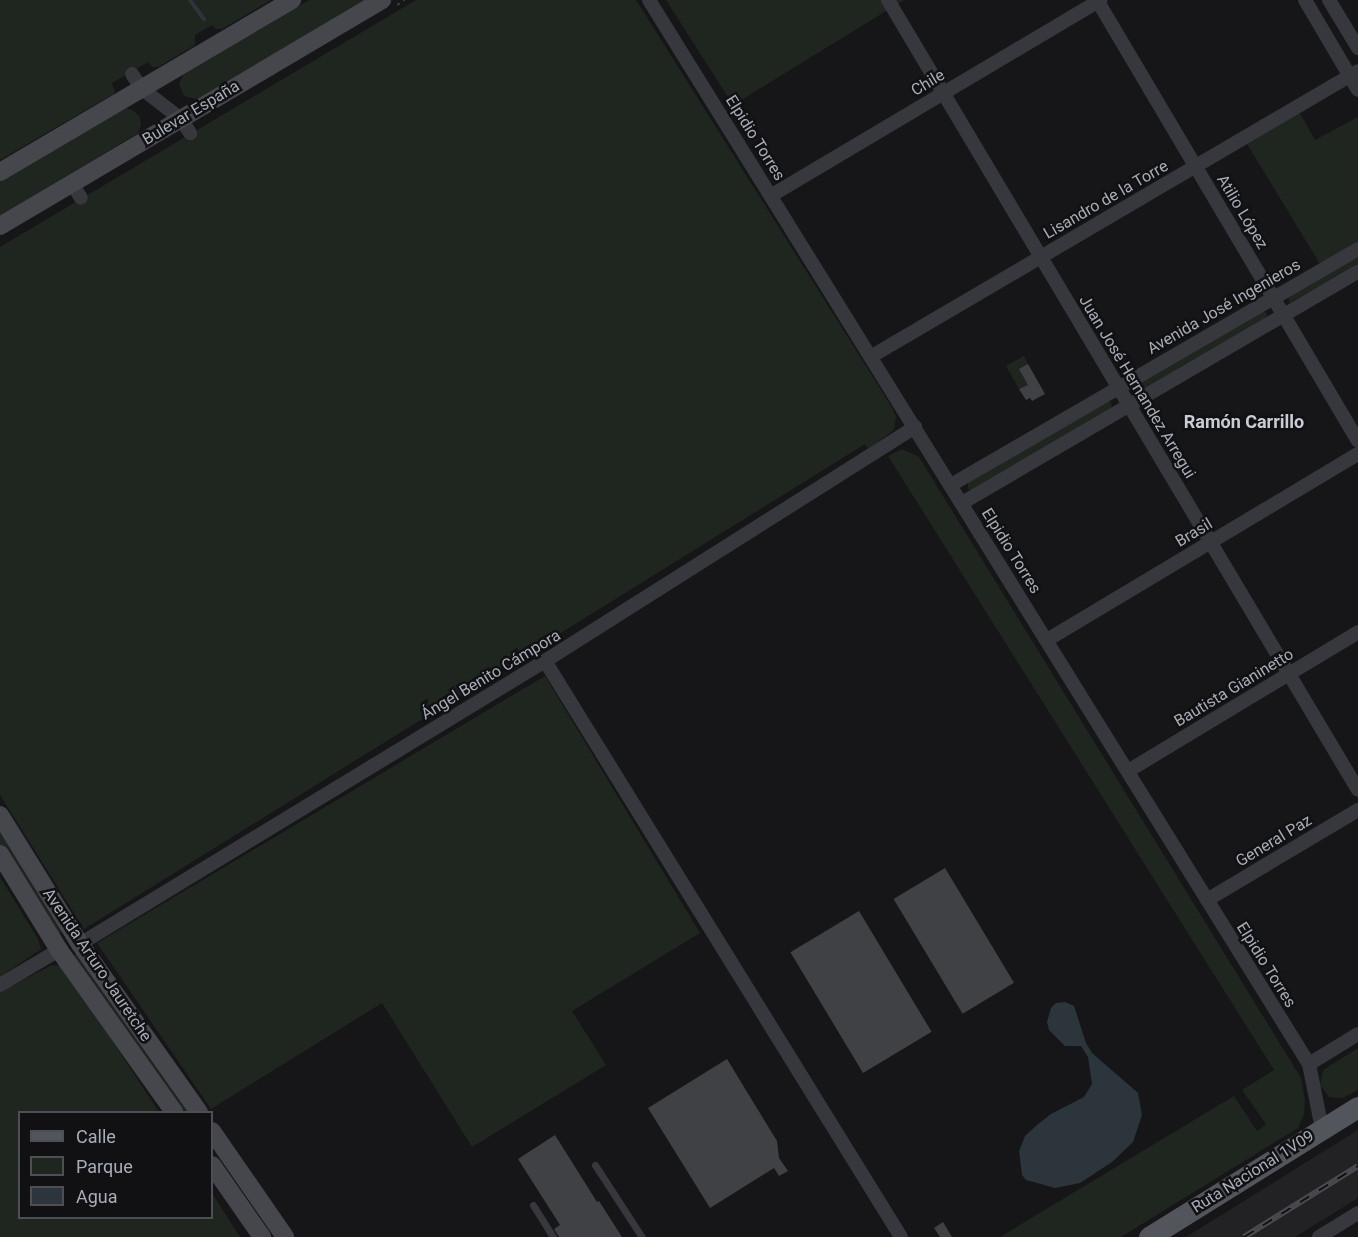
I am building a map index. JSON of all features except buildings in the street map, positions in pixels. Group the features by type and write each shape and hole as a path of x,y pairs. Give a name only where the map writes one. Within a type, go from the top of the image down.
{"main road":[{"path":"0,172 136,81 292,0"},
{"name":"Bulevar España","path":"0,225 76,190 186,126 382,0"},
{"name":"Avenida Arturo Jauretche","path":"0,815 78,941 198,1111"},
{"name":"Avenida Arturo Jauretche","path":"0,855 59,950 173,1111"},
{"path":"59,950 78,941"},
{"name":"Ruta Nacional 1V09","path":"1149,1237 1358,1107"},
{"path":"213,1132 285,1237"},
{"path":"213,1166 262,1237"}],"street":[{"name":"Elpidio Torres","path":"649,0 872,356 1309,1064 1322,1129"},
{"name":"Juan José Hernandez Arregui","path":"888,0 1358,790"},
{"name":"Chile","path":"772,195 1099,0"},
{"name":"Atilio López","path":"1099,0 1358,441"},
{"path":"1305,0 1354,74 1358,90"},
{"path":"1329,0 1358,48"},
{"name":"Lisandro de la Torre","path":"872,356 1354,74"},
{"path":"136,81 186,126"},
{"name":"Avenida José Ingenieros","path":"951,485 1358,249"},
{"path":"962,503 1358,272"},
{"name":"Ángel Benito Cámpora","path":"78,941 545,662 915,427"},
{"name":"Brasil","path":"1047,640 1358,454"},
{"name":"Bautista Gianinetto","path":"1128,771 1358,632"},
{"path":"545,662 901,1237"},
{"name":"General Paz","path":"1208,900 1358,810"},
{"path":"0,984 59,950"},
{"path":"1309,1064 1358,1034"},
{"path":"1320,1237 1358,1213"}],"lane":[{"path":"595,1165 642,1237"},
{"path":"533,1205 553,1237"}],"shaded area":[{"path":"1358,1130 1358,1198 1295,1237 1186,1237"}],"green space":[{"path":"0,0 271,0 222,29 216,29 212,25 195,35 195,45 158,67 152,67 148,62 112,83 115,93 0,160"},
{"path":"309,0 367,0 197,99 184,96 179,84 183,75"},
{"path":"416,0 636,0 891,406 896,417 894,430 868,449 865,444 84,929 0,795 0,247"},
{"path":"666,0 904,0 733,105"},
{"path":"126,108 134,111 140,117 141,126 138,133 0,216 0,181"},
{"path":"1300,113 1315,140 1358,117 1358,243 1320,264 1247,144"},
{"path":"1358,256 1358,266 1289,303 1289,296"},
{"path":"1262,311 1267,313 1267,319 1140,392 1136,389 1136,385"},
{"path":"1024,356 1028,364 1020,369 1028,385 1019,389 1006,366"},
{"path":"1107,402 1111,402 1112,408 971,490 968,489 968,482"},
{"path":"902,449 919,457 1301,1078 1305,1100 1304,1114 1298,1128 1121,1237 1000,1237 1234,1096 1257,1131 1266,1124 1242,1090 1274,1070 888,456"},
{"path":"545,676 700,933 572,1011 606,1065 472,1147 382,1003 211,1109 97,943"},
{"path":"0,828 62,932 58,935 0,845"},
{"path":"0,877 38,939 41,949 0,977"},
{"path":"76,952 190,1111 182,1111 74,956"},
{"path":"52,965 62,966 158,1111 18,1111 18,1219 213,1219 213,1195 240,1237 0,1237 0,992"},
{"path":"1358,1048 1358,1090 1343,1098 1329,1097 1320,1085 1323,1070"}],"water":[{"path":"1065,1002 1074,1006 1086,1043 1092,1053 1138,1093 1142,1115 1133,1142 1112,1162 1080,1183 1055,1188 1026,1180 1022,1175 1019,1151 1025,1136 1051,1114 1084,1097 1092,1084 1088,1057 1081,1046 1065,1046 1049,1030 1047,1022 1051,1008 1056,1003"}],"waterway":[{"path":"190,0 204,19"}],"railway":[{"path":"1244,1237 1358,1166"}],"district":[{"name":"Ramón Carrillo","path":"1244,422"}]}
